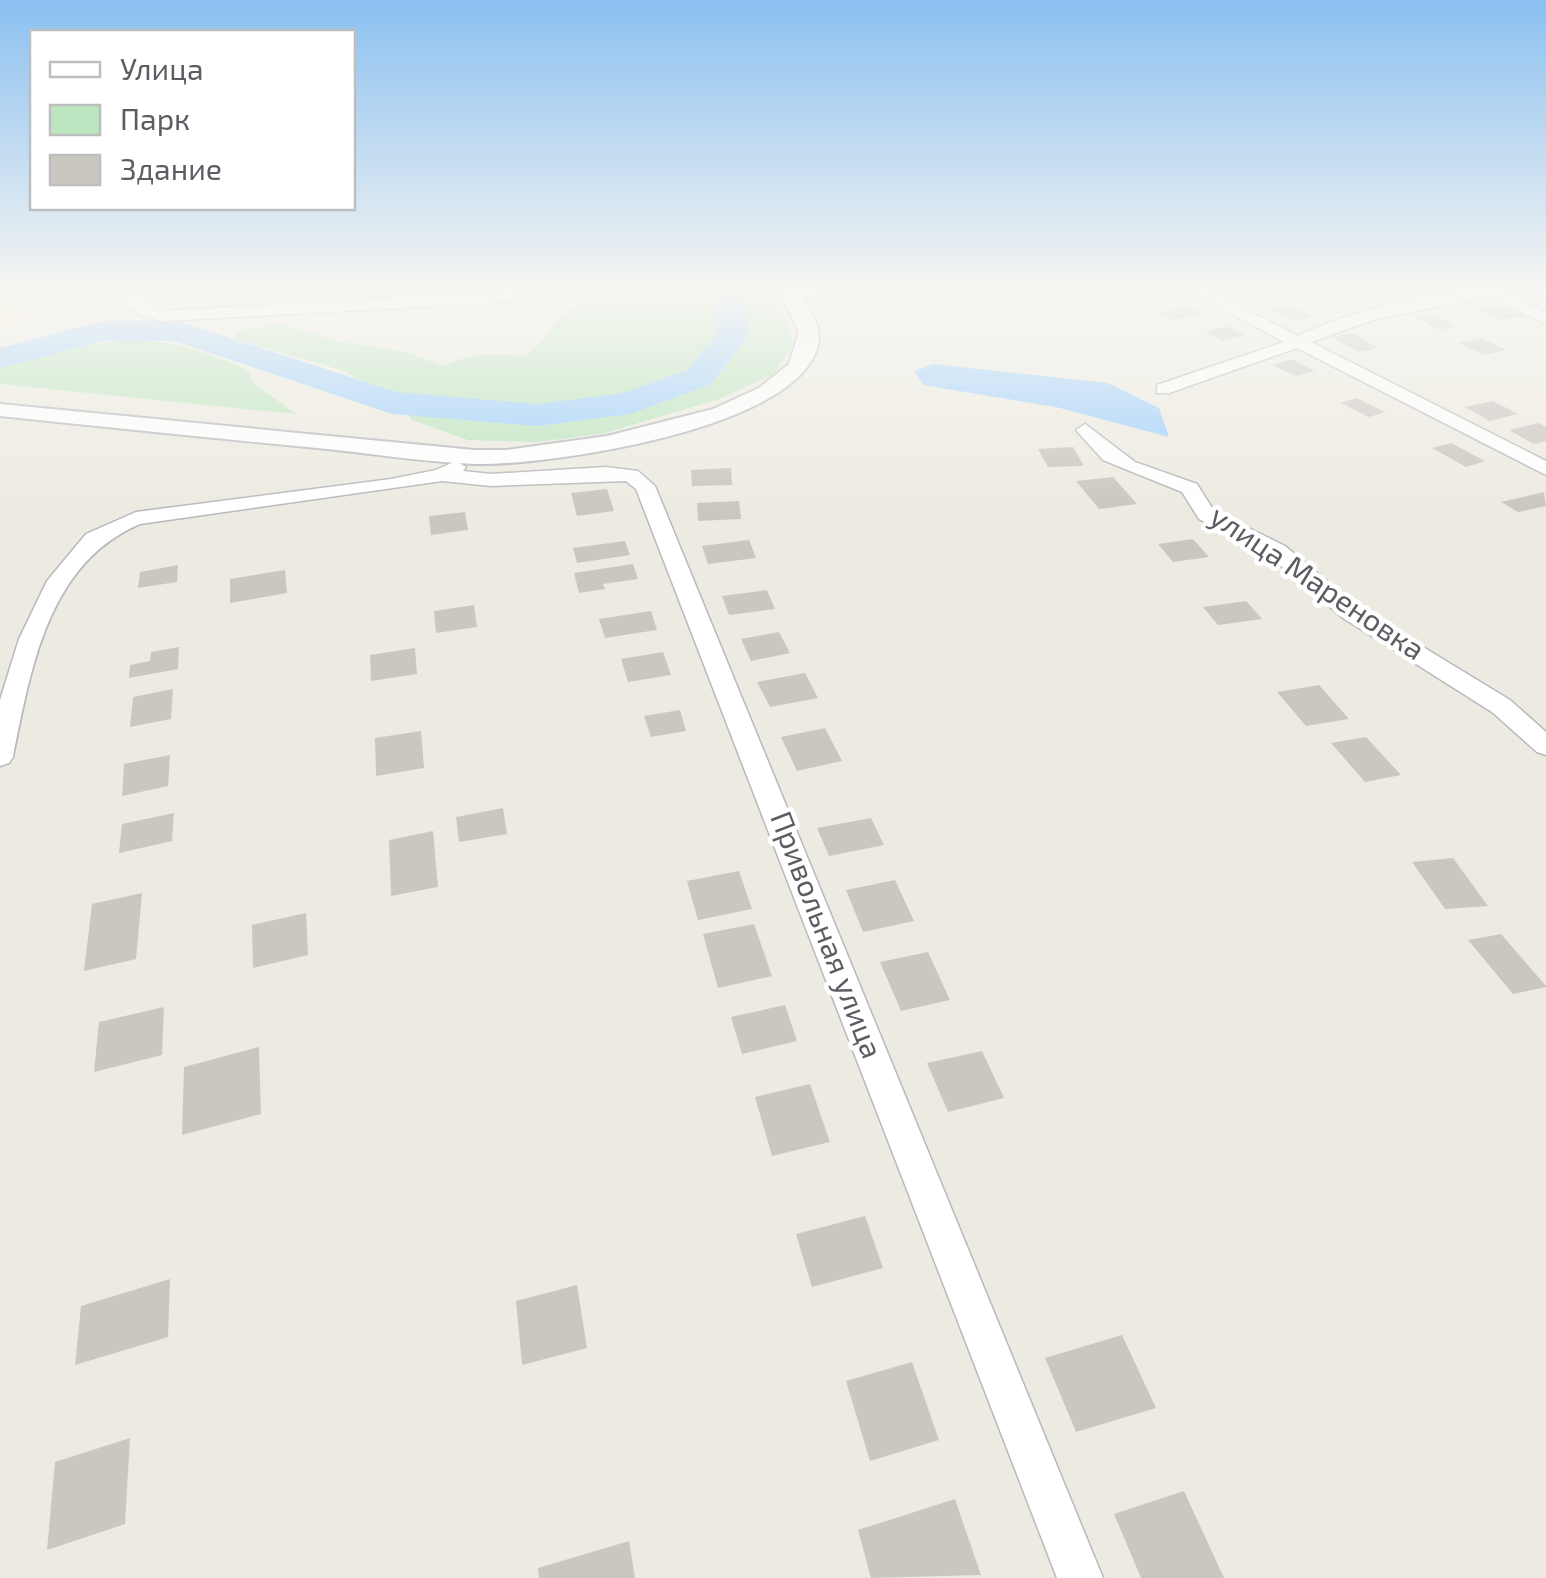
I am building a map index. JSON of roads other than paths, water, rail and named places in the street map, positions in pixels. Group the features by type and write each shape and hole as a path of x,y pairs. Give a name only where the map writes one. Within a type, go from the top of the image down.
{"street":[{"path":"0,410 474,457 532,455 650,434 759,397 791,376 800,363"},
{"path":"1163,389 1239,363"},
{"path":"1339,363 1546,470"},
{"name":"улица Мареновка","path":"1085,430 1110,456 1128,466 1190,488 1206,515 1277,551 1351,613 1501,706 1546,746"},
{"path":"0,757 34,631 72,560 92,540 136,518 338,493 442,474 474,457"},
{"name":"Привольная улица","path":"442,474 491,480 606,473 631,475 645,486 1080,1578"}],"water":[{"path":"933,364 1108,383 1159,408 1169,437 1056,407 923,385 914,371"}],"waterway":[{"path":"272,363 392,403 538,415 630,403 699,377 710,363"}]}
